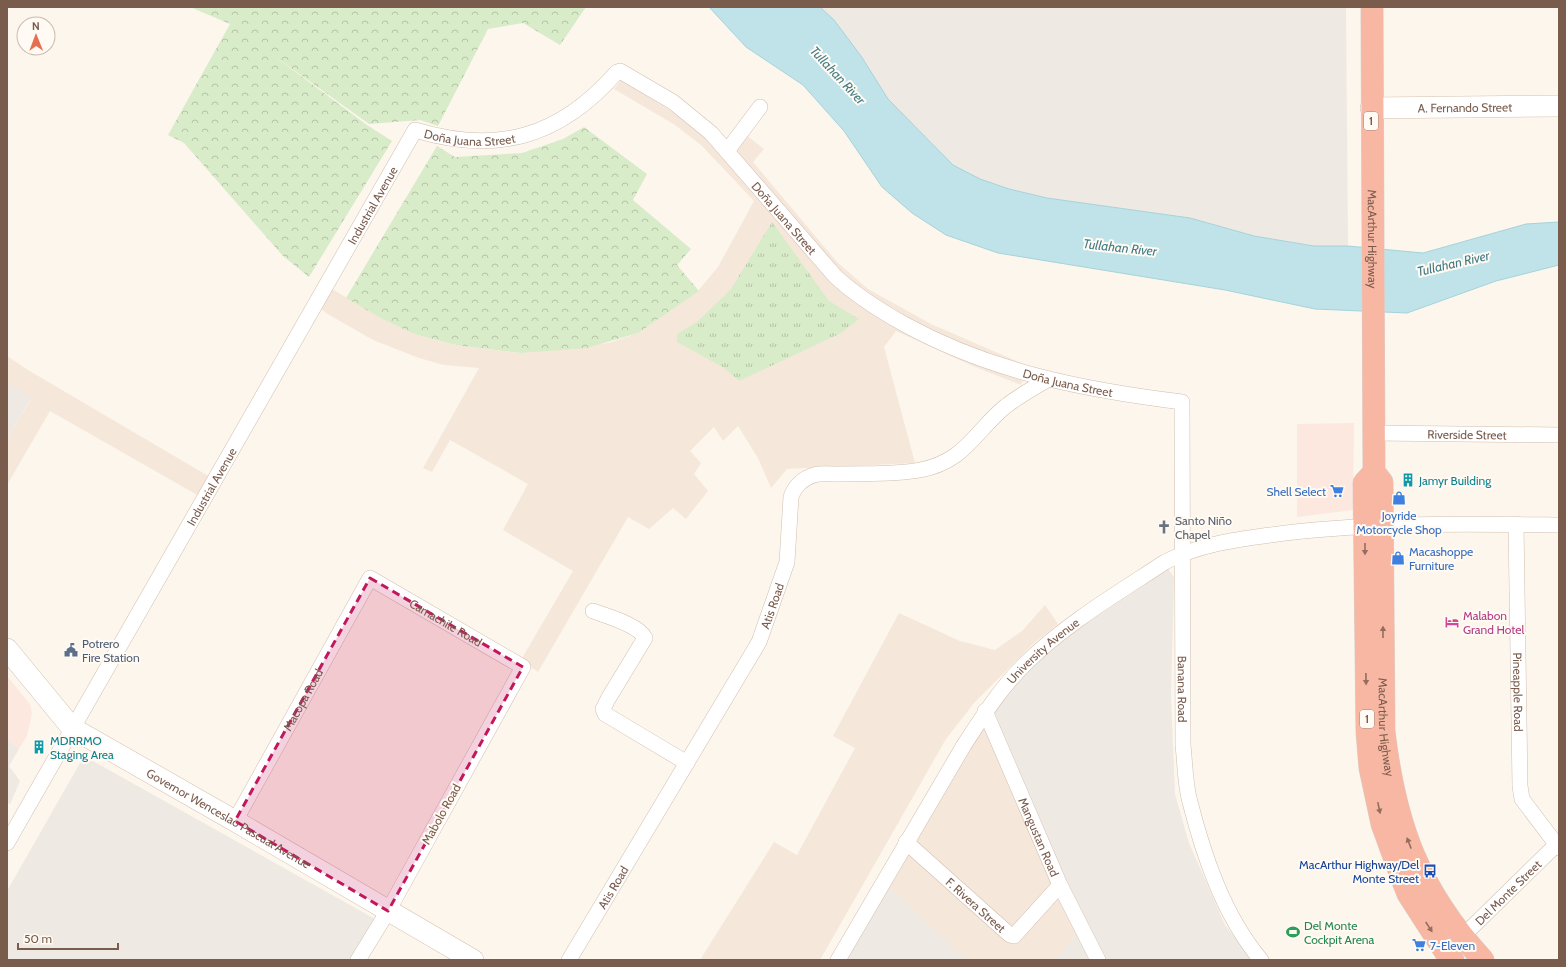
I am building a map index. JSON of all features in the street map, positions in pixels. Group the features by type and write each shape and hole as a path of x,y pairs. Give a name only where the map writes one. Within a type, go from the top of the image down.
{"highway":[{"name":"MacArthur Highway","path":"1372,7 1371,108 1374,472 1382,482 1374,527 1367,732 1370,768 1382,824 1408,894 1446,958"},
{"name":"MacArthur Highway","path":"1374,527 1384,732 1388,766 1400,820 1420,871 1440,906 1462,937 1483,960"}],"main road":[{"name":"A. Fernando Street","path":"1371,108 1559,106"},
{"name":"Governor Wenceslao Pascual Avenue","path":"7,649 72,728 473,960"},
{"name":"Del Monte Street","path":"1446,958 1462,937"}],"street":[{"name":"Doña Juana Street","path":"414,130 440,138 468,142 496,141 524,136 551,126 576,112 598,94 617,72 620,71 673,102 711,133 835,276 848,289 885,313 923,334 1004,368 1047,380 1099,390 1182,402"},
{"path":"727,151 760,107"},
{"name":"Industrial Avenue","path":"7,843 414,130"},
{"name":"Atis Road","path":"569,960 759,642 787,562 791,497 794,490 799,484 814,475 900,472 920,470 938,465 959,454 1006,406 1047,380"},
{"name":"Banana Road","path":"1182,402 1183,744 1190,801 1206,855 1226,908 1260,960"},
{"name":"Riverside Street","path":"1374,433 1559,435"},
{"name":"University Avenue","path":"838,960 906,842 985,711 1026,663 1056,636 1150,572 1183,553 1207,546 1298,531 1374,527 1516,524 1559,525"},
{"name":"Pineapple Road","path":"1516,524 1521,793 1522,799 1528,809 1558,845"},
{"name":"Camachile Road","path":"370,578 523,667"},
{"name":"Macopa Road","path":"235,821 370,578"},
{"path":"593,611 634,627 643,632 646,638 608,699 603,709 605,714 687,763"},
{"name":"Mabolo Road","path":"358,960 388,910 523,667"},
{"name":"Mangustan Road","path":"985,711 1060,884 1098,960"},
{"name":"F. Rivera Street","path":"906,842 1010,935 1016,934 1060,884"},
{"name":"Del Monte Street","path":"1462,937 1558,845"}],"highlighted area":[{"path":"370,578 523,667 388,911 235,821"}],"shaded area":[{"path":"820,7 1346,7 1348,246 1314,246 1254,236 1190,218 1047,198 1009,189 980,179 953,165 888,99 861,56 834,20"},
{"path":"621,80 679,116 721,151 741,131 764,149 753,162 837,262 868,289 931,324 1028,366 1021,385 975,367 896,331 884,347 915,463 787,469 771,488 758,458 738,426 723,441 714,427 690,451 701,463 694,474 708,491 686,519 673,508 649,529 628,517 538,672 521,660 573,571 503,530 528,484 450,440 432,472 423,468 479,368 444,365 419,358 373,340 320,308 332,289 386,321 414,334 456,345 521,353 609,343 638,333 698,291 718,267 754,201 701,145 675,125 614,89"},
{"path":"7,356 28,370 210,477 199,496 50,411 7,485 7,439 31,399 7,382"},
{"path":"7,382 31,398 7,439"},
{"path":"1354,423 1353,510 1297,517 1297,424"},
{"path":"1168,569 1174,577 1171,696 1175,794 1189,843 1225,925 1253,960 1101,960 994,711 1031,664 1048,649"},
{"path":"1045,605 1058,624 1033,644 974,703 946,739 820,960 700,960 774,842 797,855 855,748 833,736 899,613 960,641 995,650 1022,631"},
{"path":"7,676 30,704 32,713 27,736 19,749 7,739"},
{"path":"985,726 1079,932 1055,960 966,960 887,885 953,771"},
{"path":"7,739 19,749 9,766 20,781 10,804 7,803"},
{"path":"84,756 375,919 352,960 7,960 7,891"},
{"path":"887,885 966,960 844,960"},
{"path":"1079,932 1090,960 1055,960"}],"green space":[{"path":"190,7 586,7 560,45 523,23 488,29 438,126 420,120 369,124 270,53 367,125 392,141 309,277 283,256 184,143 168,135 230,24"},
{"path":"584,127 647,174 633,200 691,249 677,265 699,291 638,333 587,348 521,353 456,345 414,334 386,321 346,298 437,146 455,157 522,153 563,139"},
{"path":"772,222 829,301 859,319 841,333 739,381 724,368 677,342 677,334 697,322 731,289"}],"water":[{"name":"Tullahan River","path":"709,7 820,7 834,20 861,56 888,99 953,165 980,179 1009,189 1047,198 1190,218 1254,236 1314,246 1348,246 1423,253 1526,224 1559,222 1559,265 1496,281 1407,313 1315,309 1225,290 998,253 946,235 912,213 882,187 844,131 803,85 746,47"}],"place":[{"name":"Jamyr Building","path":"1408,480"},
{"name":"Shell Select","path":"1337,491"},
{"name":"Joyride Motorcycle Shop","path":"1399,498"},
{"name":"Santo Niño Chapel","path":"1164,527"},
{"name":"Macashoppe Furniture","path":"1398,558"},
{"name":"Malabon Grand Hotel","path":"1452,622"},
{"name":"Potrero Fire Station","path":"71,650"},
{"name":"MDRRMO Staging Area","path":"39,747"},
{"name":"MacArthur Highway/Del Monte Street","path":"1430,871"},
{"name":"Del Monte Cockpit Arena","path":"1293,932"},
{"name":"7-Eleven","path":"1419,945"}]}
